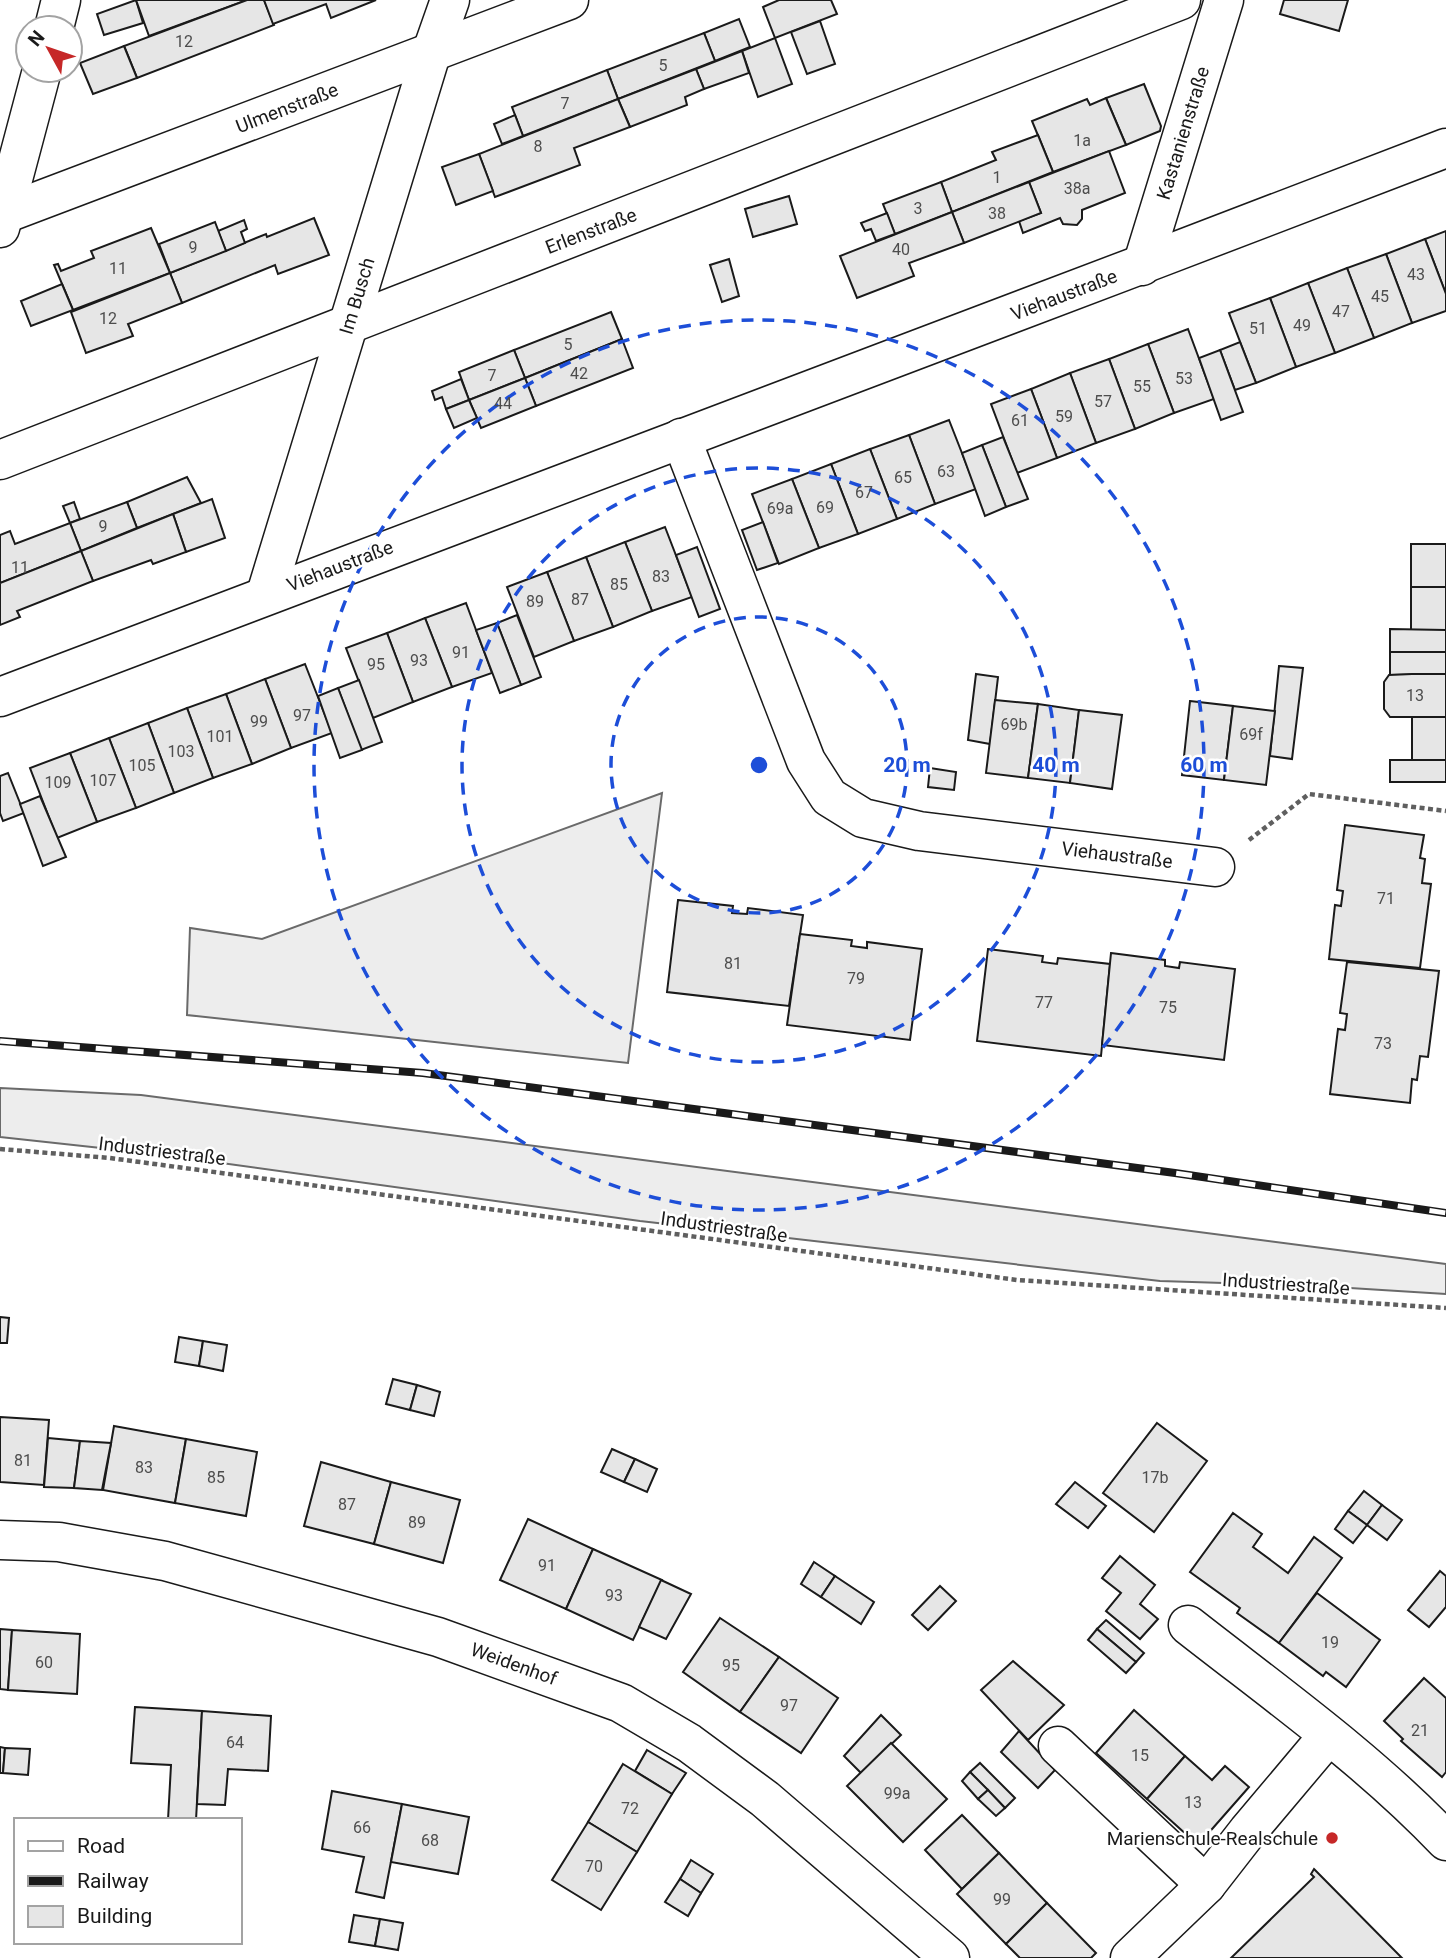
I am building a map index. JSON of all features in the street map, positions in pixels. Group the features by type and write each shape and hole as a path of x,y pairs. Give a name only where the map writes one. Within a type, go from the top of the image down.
{"street":[{"name":"Im Busch","path":"266,594 431,54 450,0"},
{"name":"Ulmenstraße","path":"2,221 569,0"},
{"name":"Erlenstraße","path":"0,460 1181,0"},
{"name":"Kastanienstraße","path":"1142,266 1224,0"},
{"path":"2,221 38,84"},
{"name":"Viehaustraße","path":"0,697 1446,149"},
{"name":"Viehaustraße","path":"681,438 806,761 829,797 863,818 919,831 1215,867"},
{"name":"Weidenhof","path":"0,1540 59,1542 165,1561 438,1637 621,1703 689,1742 765,1800 950,1958"},
{"path":"1188,1625 1416,1809 1446,1841"},
{"path":"1130,1958 1206,1885 1328,1736"},
{"path":"1058,1746 1206,1885"}],"path":[{"path":"1215,867 1309,794 1446,811"},
{"name":"Industriestraße","path":"0,1149 110,1158 1017,1280 1446,1308"}],"shaded area":[{"path":"662,793 628,1063 187,1015 190,928 262,939"},
{"path":"0,1088 141,1095 1446,1264 1446,1294 1318,1286 1160,1281 640,1221 156,1154 0,1137"}],"building":[{"path":"136,0 143,23 104,35 97,14"},
{"path":"136,0 247,0 149,36"},
{"path":"247,0 264,0 274,25 137,78 124,46"},
{"path":"264,0 376,0 331,18 326,4 273,24"},
{"path":"779,0 831,0 837,14 775,38 763,7"},
{"path":"1284,0 1348,0 1339,31 1280,14"},
{"path":"739,19 750,47 715,61 704,33"},
{"path":"820,21 835,64 807,74 791,32"},
{"path":"704,33 715,61 618,99 607,70"},
{"path":"775,38 792,84 758,97 742,51"},
{"path":"124,46 137,78 93,94 84,73 84,61"},
{"path":"742,51 749,73 704,89 696,69"},
{"path":"696,69 704,89 685,97 687,105 630,127 618,99"},
{"path":"607,70 618,99 523,136 512,107"},
{"path":"1144,84 1161,126 1160,131 1126,145 1106,98"},
{"path":"1106,98 1126,145 1053,172 1032,121 1087,99 1090,105"},
{"path":"618,99 630,127 574,148 580,165 495,197 479,154"},
{"path":"515,115 523,136 502,144 494,124"},
{"path":"1038,135 1053,172 952,212 941,182 996,160 992,152"},
{"path":"1109,151 1125,193 1082,210 1082,219 1077,225 1063,224 1060,218 1023,233 1019,221 1041,213 1029,182"},
{"path":"479,154 493,191 456,205 442,167"},
{"path":"941,182 952,212 895,234 883,204"},
{"path":"1029,182 1041,213 964,243 952,212"},
{"path":"789,196 797,224 753,237 745,209"},
{"path":"952,212 964,243 909,263 914,276 857,298 840,256"},
{"path":"887,213 895,234 876,241 871,229 865,231 861,223"},
{"path":"314,218 329,255 278,274 275,265 182,303 170,273 266,234 267,237"},
{"path":"244,220 247,229 241,232 245,243 226,251 218,231"},
{"path":"215,222 226,251 170,273 159,244"},
{"path":"151,228 170,273 73,310 54,265 58,264 61,271 94,258 91,251"},
{"path":"1446,231 1446,294 1425,239"},
{"path":"1425,239 1446,294 1446,311 1412,323 1386,254"},
{"path":"1386,254 1412,323 1374,338 1347,268"},
{"path":"729,259 739,296 722,302 710,265"},
{"path":"1347,268 1374,338 1335,353 1308,283"},
{"path":"170,273 182,303 128,324 133,336 86,353 71,312"},
{"path":"1308,283 1335,353 1296,367 1270,298"},
{"path":"62,284 73,310 31,326 21,301"},
{"path":"1270,298 1296,367 1256,383 1229,313"},
{"path":"611,312 622,339 525,378 514,350"},
{"path":"1188,329 1214,399 1174,413 1148,344"},
{"path":"622,339 633,368 536,406 525,378"},
{"path":"1240,342 1256,383 1235,390 1220,350"},
{"path":"1148,344 1174,413 1135,429 1109,359"},
{"path":"514,350 525,378 469,400 459,372"},
{"path":"1220,350 1243,412 1221,420 1199,358"},
{"path":"1109,359 1135,429 1096,443 1070,373"},
{"path":"1070,373 1096,443 1057,458 1031,389"},
{"path":"525,378 536,406 481,428 469,400"},
{"path":"461,379 469,400 446,409 442,397 435,400 432,391"},
{"path":"1031,389 1057,458 1017,473 991,404"},
{"path":"469,400 477,418 454,428 446,409"},
{"path":"949,420 976,489 935,504 909,435"},
{"path":"909,435 935,504 897,519 870,449"},
{"path":"1003,437 1028,499 1006,507 982,445"},
{"path":"982,445 1006,507 985,516 962,453"},
{"path":"870,449 897,519 858,534 831,464"},
{"path":"831,464 858,534 819,548 792,479"},
{"path":"187,477 201,503 137,528 127,502"},
{"path":"792,479 819,548 779,564 752,494"},
{"path":"212,499 225,538 186,552 173,514"},
{"path":"74,502 80,519 70,523 63,506"},
{"path":"127,502 137,528 81,551 70,523"},
{"path":"173,514 186,552 153,564 151,560 93,581 81,551"},
{"path":"763,522 778,563 757,570 742,530"},
{"path":"70,523 81,551 0,583 0,535 10,531 15,544"},
{"path":"665,527 692,597 652,611 625,542"},
{"path":"625,542 652,611 613,627 586,557"},
{"path":"1411,544 1446,544 1446,587 1411,587"},
{"path":"697,547 720,609 699,617 676,555"},
{"path":"81,551 93,581 17,611 20,617 0,625 0,583"},
{"path":"586,557 613,627 574,641 547,572"},
{"path":"547,572 574,641 534,657 507,587"},
{"path":"1411,587 1446,587 1446,630 1411,630"},
{"path":"466,603 492,673 452,687 425,618"},
{"path":"517,615 541,677 521,685 497,623"},
{"path":"425,618 452,687 413,702 387,633"},
{"path":"497,623 521,685 500,693 476,630"},
{"path":"1390,629 1446,630 1446,652 1390,652"},
{"path":"387,633 413,702 373,718 346,648"},
{"path":"1390,652 1446,652 1446,674 1390,675"},
{"path":"305,664 332,733 291,748 265,679"},
{"path":"1279,666 1303,668 1292,759 1270,756"},
{"path":"976,674 998,677 990,744 968,740"},
{"path":"1446,674 1446,717 1390,717 1384,709 1384,682 1389,675"},
{"path":"265,679 291,748 252,764 226,694"},
{"path":"359,680 382,742 361,750 338,688"},
{"path":"338,688 362,750 340,758 318,696"},
{"path":"226,694 252,764 213,778 187,708"},
{"path":"995,700 1038,704 1028,778 986,773"},
{"path":"1190,701 1233,706 1224,780 1182,775"},
{"path":"1038,704 1079,710 1070,783 1028,778"},
{"path":"1233,706 1275,711 1266,785 1224,780"},
{"path":"187,708 213,778 174,793 148,723"},
{"path":"1079,710 1122,715 1112,789 1070,783"},
{"path":"1412,717 1446,717 1446,760 1412,760"},
{"path":"148,723 174,793 136,808 109,738"},
{"path":"109,738 136,808 97,822 70,753"},
{"path":"70,753 97,822 57,838 30,768"},
{"path":"1390,760 1446,760 1446,782 1390,782"},
{"path":"930,768 956,772 954,790 928,787"},
{"path":"8,773 24,813 3,821 0,813 0,776"},
{"path":"40,796 66,857 43,866 20,804"},
{"path":"1345,825 1424,835 1420,858 1425,859 1422,883 1431,884 1420,968 1329,959 1335,905 1341,906 1343,891 1337,890"},
{"path":"678,900 733,906 732,913 747,914 748,908 803,915 789,1006 667,992"},
{"path":"800,934 852,940 851,946 867,948 867,942 922,949 910,1040 787,1025"},
{"path":"988,949 1043,956 1042,962 1057,964 1058,958 1110,964 1101,1056 977,1041"},
{"path":"1111,953 1165,960 1165,966 1179,968 1180,962 1235,969 1224,1060 1102,1045"},
{"path":"1347,962 1439,971 1428,1057 1420,1056 1417,1080 1412,1079 1410,1103 1330,1094 1338,1029 1345,1030 1347,1014 1340,1013"},
{"path":"0,1317 9,1318 7,1343 0,1343"},
{"path":"179,1337 203,1341 199,1366 175,1362"},
{"path":"203,1341 227,1345 223,1371 199,1366"},
{"path":"393,1379 417,1385 410,1410 386,1404"},
{"path":"417,1385 440,1392 434,1416 410,1410"},
{"path":"0,1417 49,1420 44,1485 0,1482"},
{"path":"1157,1423 1207,1461 1154,1532 1103,1493"},
{"path":"114,1426 186,1439 175,1503 103,1490"},
{"path":"48,1438 80,1441 74,1488 44,1487"},
{"path":"186,1439 257,1452 246,1516 175,1503"},
{"path":"80,1441 111,1443 102,1490 74,1488"},
{"path":"612,1449 635,1459 624,1482 601,1472"},
{"path":"635,1459 657,1469 647,1492 624,1482"},
{"path":"321,1462 391,1482 374,1544 304,1526"},
{"path":"391,1482 460,1500 443,1563 374,1544"},
{"path":"1075,1482 1106,1506 1088,1528 1056,1504"},
{"path":"1364,1491 1382,1505 1367,1525 1348,1511"},
{"path":"1382,1505 1402,1520 1387,1540 1367,1525"},
{"path":"1348,1511 1367,1525 1353,1543 1335,1529"},
{"path":"1233,1513 1262,1534 1253,1547 1288,1573 1314,1537 1342,1558 1279,1643 1237,1613 1240,1608 1190,1572"},
{"path":"528,1519 593,1549 566,1609 500,1580"},
{"path":"593,1549 662,1580 633,1640 566,1609"},
{"path":"1120,1556 1155,1585 1140,1604 1158,1619 1140,1639 1106,1611 1121,1593 1102,1578"},
{"path":"814,1562 835,1576 821,1597 801,1584"},
{"path":"1440,1571 1446,1576 1446,1607 1429,1627 1408,1610"},
{"path":"835,1576 874,1602 861,1624 821,1597"},
{"path":"661,1580 691,1594 666,1639 639,1627"},
{"path":"940,1586 956,1601 928,1630 912,1615"},
{"path":"1317,1593 1380,1640 1346,1687 1326,1672 1323,1676 1279,1643"},
{"path":"720,1618 779,1657 740,1712 683,1672"},
{"path":"1106,1620 1144,1653 1136,1662 1097,1629"},
{"path":"0,1629 12,1630 8,1690 0,1689"},
{"path":"1097,1629 1136,1662 1126,1673 1088,1640"},
{"path":"12,1630 80,1634 77,1694 8,1690"},
{"path":"779,1657 838,1698 801,1753 740,1712"},
{"path":"1013,1661 1064,1705 1028,1740 981,1690"},
{"path":"1424,1678 1446,1698 1446,1772 1442,1777 1401,1741 1403,1739 1384,1721"},
{"path":"135,1707 202,1711 196,1818 168,1818 171,1765 131,1763"},
{"path":"1134,1710 1185,1756 1147,1799 1096,1753"},
{"path":"202,1711 271,1716 268,1771 228,1769 225,1805 197,1804"},
{"path":"881,1715 901,1735 861,1773 844,1756"},
{"path":"1019,1731 1055,1770 1038,1788 1001,1752"},
{"path":"891,1743 947,1799 903,1842 847,1786"},
{"path":"0,1747 5,1748 3,1773 0,1773"},
{"path":"5,1748 30,1749 28,1775 3,1773"},
{"path":"647,1750 686,1773 672,1794 635,1771"},
{"path":"1185,1756 1212,1780 1225,1766 1249,1787 1198,1845 1147,1799"},
{"path":"980,1763 1015,1798 1005,1808 970,1772"},
{"path":"623,1764 672,1794 637,1852 588,1822"},
{"path":"970,1772 988,1790 978,1799 962,1781"},
{"path":"988,1790 1005,1808 996,1816 978,1799"},
{"path":"332,1791 402,1804 384,1898 356,1892 364,1857 322,1849"},
{"path":"402,1804 469,1817 458,1874 391,1862"},
{"path":"962,1815 999,1853 962,1889 925,1850"},
{"path":"588,1822 637,1852 601,1910 552,1880"},
{"path":"999,1853 1047,1903 1006,1944 957,1894"},
{"path":"691,1860 713,1874 701,1893 680,1879"},
{"path":"1314,1869 1402,1958 1231,1958 1314,1877 1311,1874"},
{"path":"680,1879 701,1893 688,1916 665,1902"},
{"path":"1047,1903 1096,1953 1091,1958 1020,1958 1006,1944"},
{"path":"354,1915 380,1919 375,1946 349,1942"},
{"path":"380,1919 403,1923 398,1950 375,1946"}],"railway":[{"path":"0,1041 423,1073 1175,1173 1446,1213"}],"place":[{"name":"Marienschule-Realschule","path":"1332,1838"}]}
